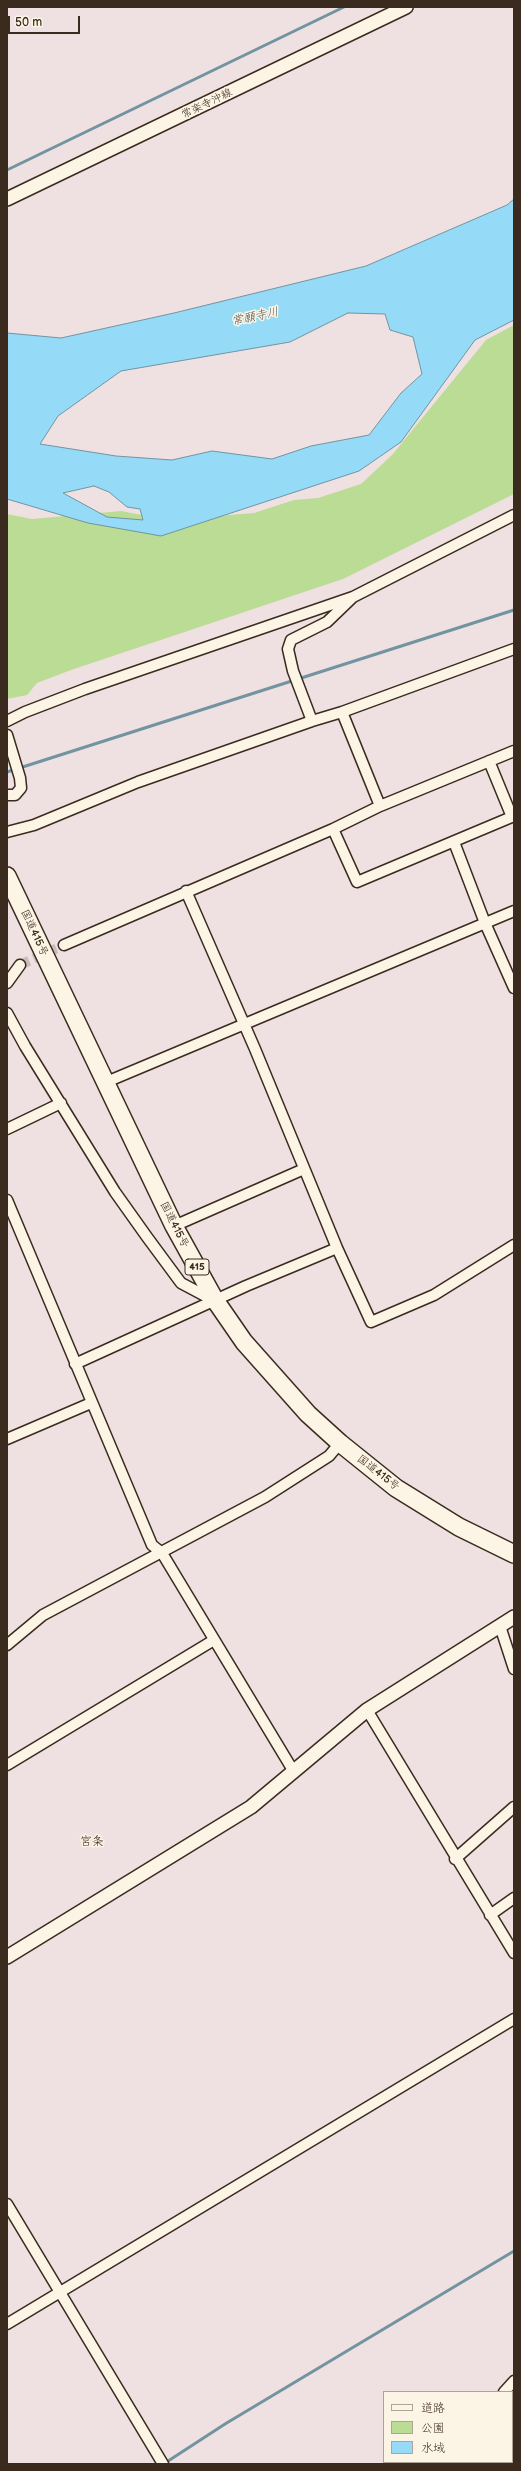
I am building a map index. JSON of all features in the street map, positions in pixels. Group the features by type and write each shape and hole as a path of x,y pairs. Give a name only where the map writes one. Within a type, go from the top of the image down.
{"highway":[{"name":"国道415号","path":"7,876 174,1226 215,1300 244,1342 284,1389 340,1443 396,1488 459,1526 514,1554"}],"street":[{"name":"常楽寺沖線","path":"7,199 406,7"},
{"path":"7,721 25,712 85,689 353,597 514,515"},
{"path":"312,721 294,671 288,649 291,640 327,622 353,597"},
{"path":"7,832 34,825 138,782 312,721 342,712 514,649"},
{"path":"342,712 380,806"},
{"path":"7,736 20,778 20,788 15,795 7,795"},
{"path":"64,945 186,890 333,829 380,806 514,751"},
{"path":"333,829 357,882 513,817 489,761"},
{"path":"454,842 485,924 514,988"},
{"path":"186,890 244,1023 337,1248 371,1322 434,1295 514,1244"},
{"path":"104,1082 514,911"},
{"path":"7,983 20,965"},
{"path":"7,1013 25,1046 115,1192 181,1283 215,1300"},
{"path":"7,1129 61,1103"},
{"path":"174,1226 304,1170"},
{"path":"7,1200 91,1403 152,1545 162,1553 294,1772"},
{"path":"75,1364 215,1300 337,1248"},
{"path":"7,1438 91,1403"},
{"path":"7,1645 43,1615 265,1497 329,1456 340,1443"},
{"path":"7,1957 251,1807 367,1710 514,1617"},
{"path":"500,1626 514,1669"},
{"path":"7,1765 214,1640"},
{"path":"367,1710 455,1858 514,1953"},
{"path":"455,1858 514,1807"},
{"path":"490,1915 514,1898"},
{"path":"7,2324 514,2019"},
{"path":"7,2204 163,2464"},
{"path":"505,2391 514,2381"}],"green space":[{"path":"514,325 514,494 343,579 71,670 37,683 27,695 7,699 7,514 32,519 121,511 168,520 254,513 294,500 318,498 361,484 392,455 486,340"}],"water":[{"name":"常願寺川","path":"514,199 514,320 475,340 401,442 359,471 161,536 88,523 7,499 7,333 61,338 174,313 366,266 507,205","holes":["348,313 385,314 390,330 413,337 422,374 401,393 369,435 311,446 272,459 212,451 172,460 116,456 40,444 58,416 121,371 290,342","94,486 109,492 127,507 140,509 143,520 107,517 63,493"]}],"waterway":[{"path":"7,170 344,7"},
{"path":"7,772 514,610"},
{"path":"165,2463 225,2424 514,2251"}],"tunnel":[{"path":"20,965 64,945"}],"district":[{"name":"宮条","path":"92,1842"}]}
